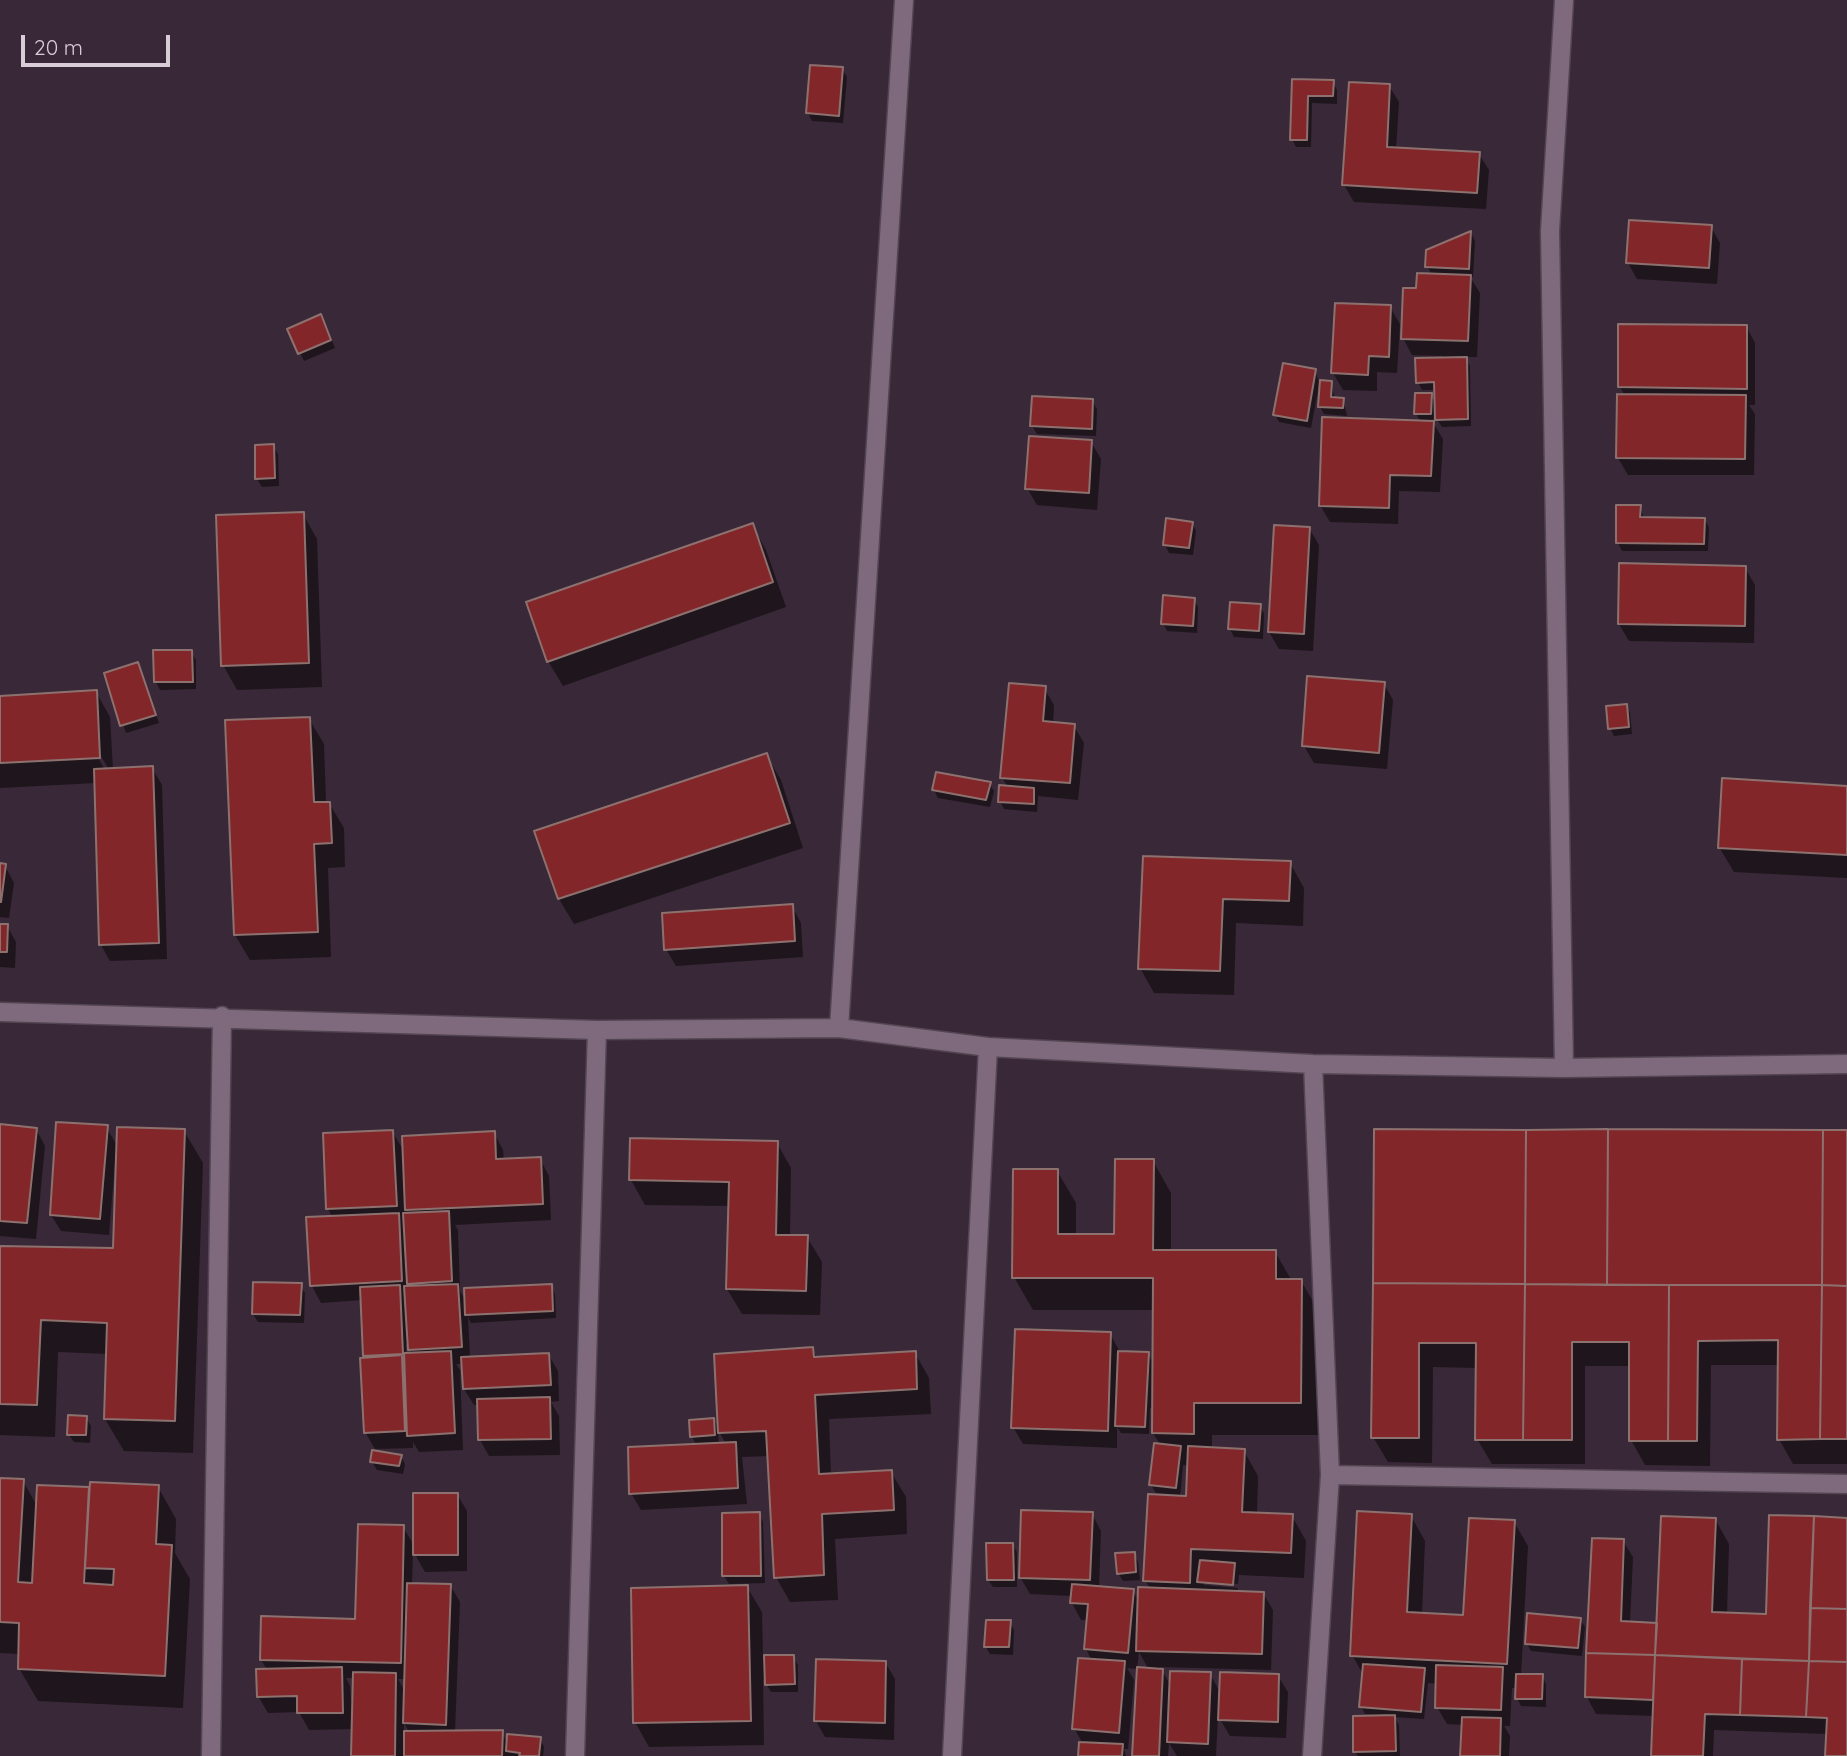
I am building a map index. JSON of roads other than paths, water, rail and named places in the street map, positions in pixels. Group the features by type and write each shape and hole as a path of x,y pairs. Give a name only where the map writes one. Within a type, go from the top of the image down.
{"street":[{"path":"839,1028 904,0"},
{"path":"1564,0 1550,231 1564,1068"},
{"path":"0,1012 222,1016 597,1030 839,1028 988,1047 1313,1064 1564,1068 1847,1064"},
{"path":"211,1756 222,1016"},
{"path":"575,1756 597,1030"},
{"path":"952,1756 988,1047"},
{"path":"1312,1756 1330,1475 1313,1064"},
{"path":"1330,1475 1847,1484"}]}
